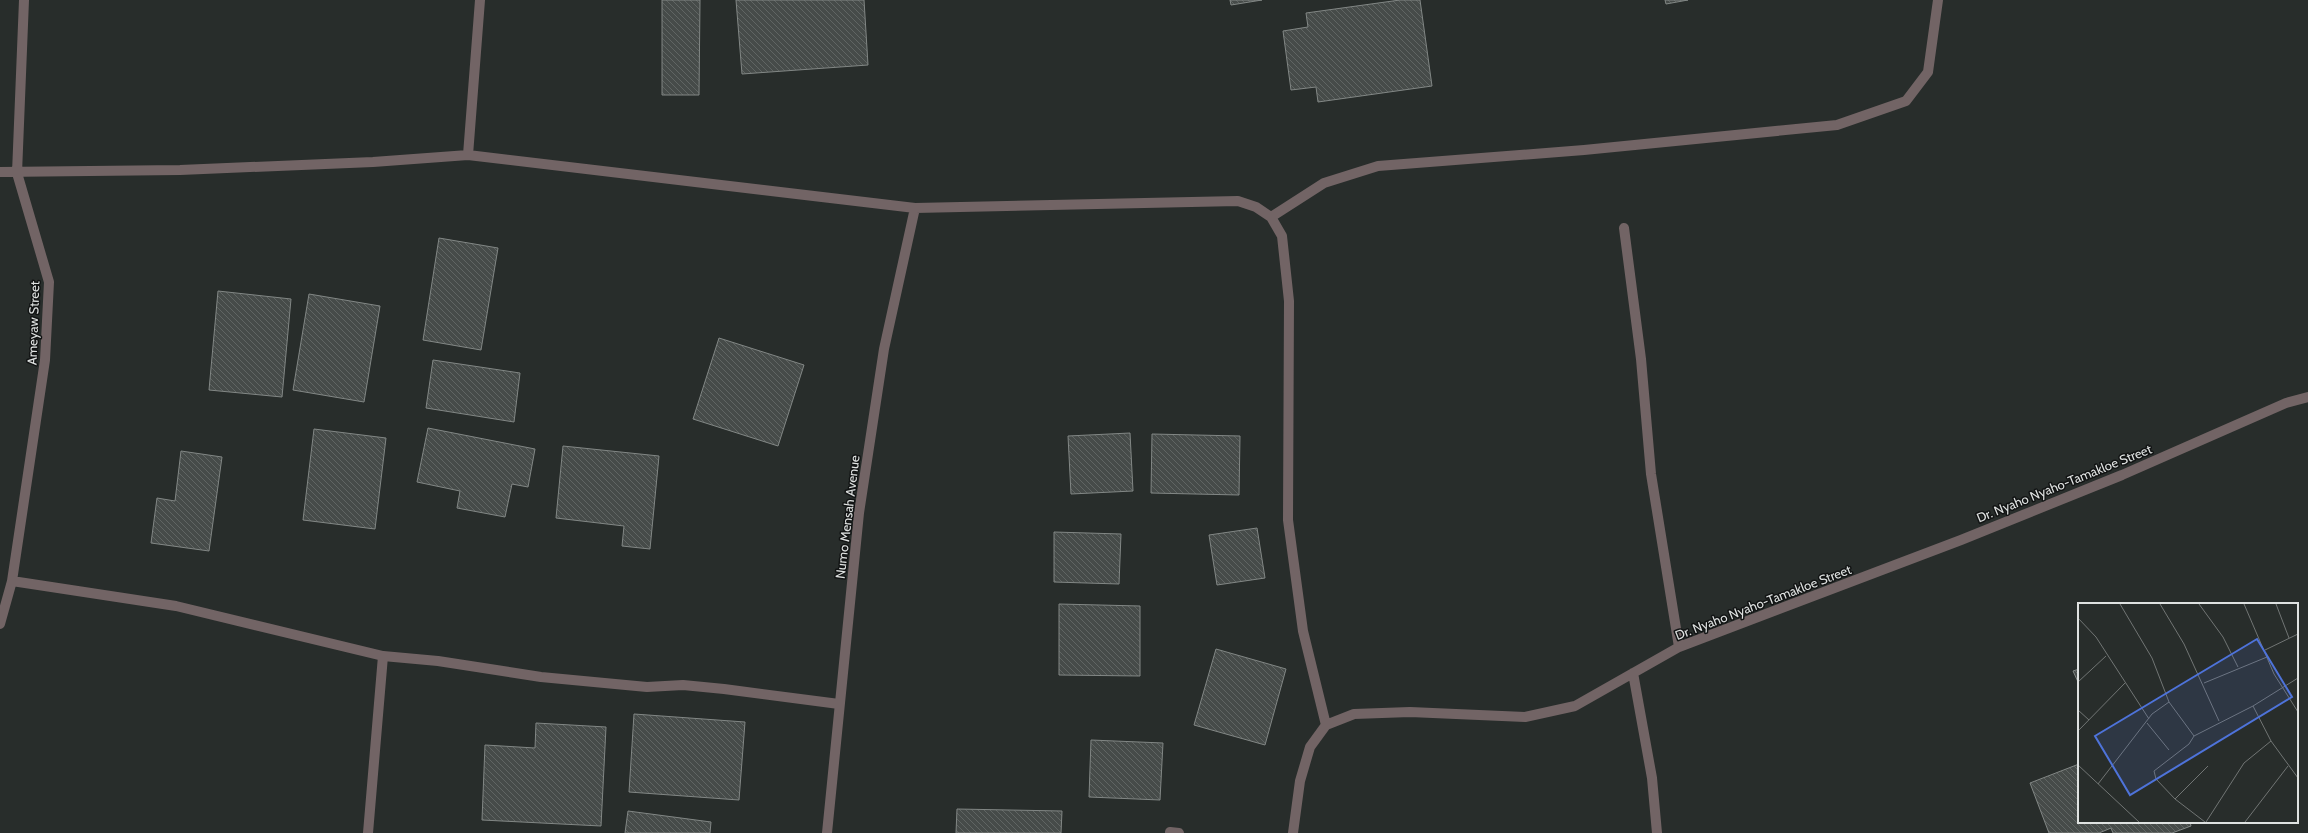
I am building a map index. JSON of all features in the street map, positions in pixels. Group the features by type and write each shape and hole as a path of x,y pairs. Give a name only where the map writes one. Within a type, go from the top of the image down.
{"street":[{"name":"Ameyaw Street","path":"0,624 12,581 46,360 49,282 17,173 24,0"},
{"path":"468,155 480,0"},
{"path":"1271,217 1324,183 1378,166 1584,150 1837,125 1906,101 1928,72 1938,0"},
{"path":"0,172 180,170 373,162 468,155 915,208 1238,201 1256,207 1271,217 1282,236 1289,301 1288,520 1303,631 1326,725 1310,747 1300,781 1293,833"},
{"name":"Numo Mensah Avenue","path":"827,833 838,704 862,489 884,349 915,208"},
{"path":"1624,228 1641,359 1652,474 1679,647"},
{"name":"Dr. Nyaho Nyaho-Tamakloe Street","path":"1326,725 1354,714 1410,712 1525,717 1575,706 1679,647 1961,540 2122,474 2286,403 2308,397"},
{"path":"12,581 176,606 383,656 438,661 541,677 646,686 683,685 838,704"},
{"path":"368,833 383,656"},
{"path":"1633,673 1652,778 1657,833"}],"building":[{"path":"662,0 700,0 699,95 662,95"},
{"path":"736,0 864,0 868,65 742,74"},
{"path":"1230,0 1262,0 1231,5"},
{"path":"1400,0 1420,0 1432,86 1318,102 1316,87 1291,90 1283,31 1308,27 1306,13"},
{"path":"1665,0 1688,0 1666,4"},
{"path":"439,238 498,248 481,350 423,340"},
{"path":"218,291 291,299 282,397 209,390"},
{"path":"309,294 380,306 364,402 293,390"},
{"path":"719,338 804,365 778,446 693,419"},
{"path":"433,360 520,373 514,422 426,408"},
{"path":"428,428 535,449 528,487 512,484 505,517 457,508 460,491 417,482"},
{"path":"314,429 386,438 375,529 303,520"},
{"path":"1130,433 1133,491 1071,494 1068,436"},
{"path":"1152,434 1240,436 1239,495 1151,493"},
{"path":"563,446 659,456 650,549 622,546 624,526 556,518"},
{"path":"181,451 222,457 209,551 151,543 157,498 175,501"},
{"path":"1257,528 1265,578 1217,585 1209,535"},
{"path":"1054,532 1121,534 1119,584 1054,582"},
{"path":"1059,604 1140,606 1140,676 1059,675"},
{"path":"1216,649 1286,669 1265,745 1194,725"},
{"path":"2078,669 2078,682 2073,671"},
{"path":"634,714 745,722 739,800 629,792"},
{"path":"536,723 606,727 601,826 482,820 485,745 535,748"},
{"path":"1091,740 1163,743 1160,800 1089,797"},
{"path":"2078,764 2078,823 2190,823 2191,826 2172,833 2113,833 2111,828 2099,833 2049,833 2030,783"},
{"path":"957,809 1062,811 1061,833 956,833"},
{"path":"628,811 711,822 710,833 625,833"}]}
